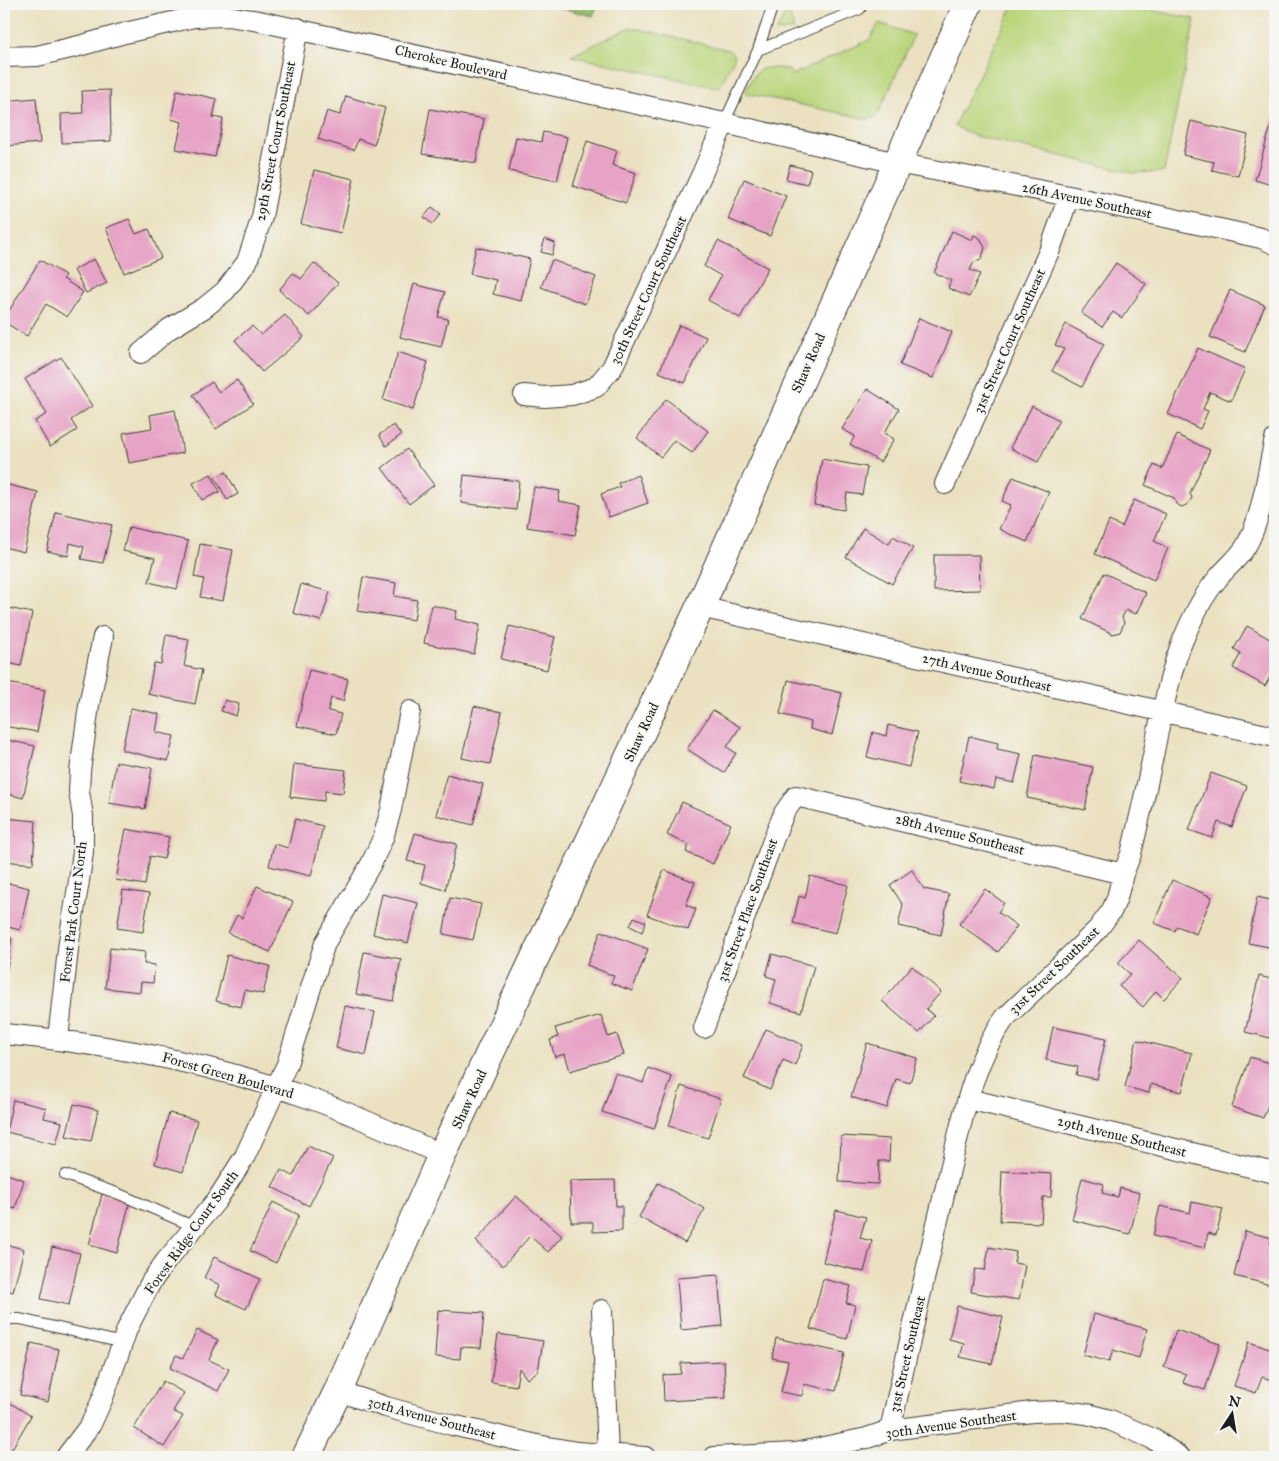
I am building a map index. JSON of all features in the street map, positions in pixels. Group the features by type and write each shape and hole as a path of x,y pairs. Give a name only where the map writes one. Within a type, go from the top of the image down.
{"main road":[{"name":"Shaw Road","path":"306,1457 338,1391 442,1155 700,607 968,4"}],"street":[{"name":"Cherokee Boulevard","path":"4,57 36,56 125,32 194,17 228,16 298,28 897,163"},
{"name":"29th Street Court Southeast","path":"140,353 169,329 204,308 225,291 247,262 262,217 298,28"},
{"name":"30th Street Court Southeast","path":"524,395 544,397 572,395 596,387 612,368 724,123"},
{"name":"26th Avenue Southeast","path":"897,163 1069,196 1261,238 1275,244"},
{"name":"31st Street Court Southeast","path":"944,484 1051,248 1069,196"},
{"name":"31st Street Southeast","path":"890,1430 934,1234 968,1099 985,1052 995,1032 1005,1018 1098,929 1112,910 1131,854 1140,819 1172,673 1186,633 1197,610 1219,576 1236,561 1268,504 1275,440"},
{"name":"27th Avenue Southeast","path":"700,607 1275,737"},
{"name":"Forest Park Court North","path":"58,1039 83,852 83,816 79,792 80,771 89,705 103,637"},
{"name":"Forest Ridge Court South","path":"66,1457 91,1424 102,1400 127,1328 151,1282 217,1200 245,1156 286,1064 325,943 371,864 383,838 391,810 410,711"},
{"name":"28th Avenue Southeast","path":"796,796 1123,874"},
{"name":"31st Street Place Southeast","path":"704,1028 775,835 784,813 796,796"},
{"name":"Forest Green Boulevard","path":"4,1034 58,1039 146,1053 241,1076 317,1101 442,1155"},
{"name":"29th Avenue Southeast","path":"968,1099 1275,1173"},
{"path":"602,1310 608,1455"},
{"name":"30th Avenue Southeast","path":"338,1391 386,1407 452,1425 537,1445 577,1452 645,1457"},
{"name":"30th Avenue Southeast","path":"714,1457 795,1453 867,1438 890,1430 1032,1412 1062,1411 1087,1414 1110,1420 1154,1439 1180,1457"}],"lane":[{"path":"724,123 758,50 772,8 770,4"},
{"path":"758,50 860,9 863,4"},
{"path":"65,1175 119,1194 195,1227"},
{"path":"4,1321 12,1319 27,1320 123,1342"}],"green space":[{"path":"543,4 598,4 593,16"},
{"path":"797,4 807,4 789,12 794,29 776,32 787,9"},
{"path":"1014,4 1120,4 1195,19 1164,172 1134,173 975,136 954,126"},
{"path":"879,23 914,35 878,115 875,117 868,119 745,93 752,78 760,70 765,68 788,69 792,75 869,40"},
{"path":"630,27 729,50 734,55 734,59 719,88 571,56"}],"building":[{"path":"420,4 432,4 432,7"},
{"path":"110,90 111,141 62,143 61,114 83,113 82,91"},
{"path":"177,90 217,99 213,117 223,119 215,157 176,149 182,122 171,119"},
{"path":"346,96 385,108 374,145 358,139 354,150 318,139 327,111 340,115"},
{"path":"36,98 40,143 4,146 4,101"},
{"path":"430,109 484,119 476,163 422,154"},
{"path":"1275,112 1275,186 1255,180"},
{"path":"1191,121 1248,135 1238,176 1212,170 1214,162 1183,155"},
{"path":"543,132 567,137 557,181 509,171 516,137 541,142"},
{"path":"587,141 617,151 612,165 636,173 626,203 573,186"},
{"path":"790,165 811,170 807,184 786,179"},
{"path":"314,170 354,179 341,233 301,224"},
{"path":"744,179 786,196 770,236 728,219"},
{"path":"432,207 441,214 432,224 424,217"},
{"path":"129,219 136,234 149,229 161,258 124,273 106,228"},
{"path":"952,231 972,240 974,235 980,238 985,248 981,260 974,262 970,270 980,274 969,297 948,288 951,280 934,273"},
{"path":"545,239 555,243 552,255 541,252"},
{"path":"718,241 768,268 740,318 708,300 721,276 704,266"},
{"path":"476,247 530,259 521,301 493,294 496,280 470,274"},
{"path":"94,259 107,283 86,293 74,270"},
{"path":"40,260 65,275 63,279 83,292 67,317 46,304 27,336 4,322 4,319"},
{"path":"552,260 596,277 585,304 541,287"},
{"path":"314,263 338,283 309,316 279,290 293,273 301,279"},
{"path":"1116,263 1146,284 1122,318 1113,312 1102,327 1081,313"},
{"path":"414,284 445,292 438,317 448,319 441,347 400,337"},
{"path":"1230,290 1265,305 1245,352 1210,337"},
{"path":"285,315 304,337 262,372 235,340 252,326 261,335"},
{"path":"919,318 952,332 933,378 900,365"},
{"path":"1066,324 1104,344 1082,387 1052,371 1064,349 1055,345"},
{"path":"679,325 706,337 685,383 659,372"},
{"path":"1198,348 1245,369 1231,401 1210,392 1203,409 1208,411 1200,429 1168,414"},
{"path":"398,352 428,362 413,410 383,400"},
{"path":"61,357 92,406 71,420 77,430 50,447 35,421 47,414 25,379"},
{"path":"237,380 253,404 216,429 193,395 212,382 219,392"},
{"path":"867,389 899,409 884,433 894,439 880,462 850,444 855,436 842,429"},
{"path":"666,399 708,431 692,453 674,440 661,457 637,438"},
{"path":"1032,406 1059,420 1038,462 1010,448"},
{"path":"175,410 183,453 129,463 123,433 152,428 150,415"},
{"path":"394,425 401,435 386,446 379,435"},
{"path":"1177,435 1210,450 1190,493 1192,498 1188,504 1182,507 1176,504 1174,498 1145,485 1154,465 1162,469"},
{"path":"407,449 434,485 409,504 382,468"},
{"path":"822,459 867,467 862,495 847,493 844,510 814,505"},
{"path":"226,472 238,494 227,500 215,477"},
{"path":"211,474 220,492 202,500 193,483"},
{"path":"464,475 519,481 516,510 461,503"},
{"path":"638,475 648,503 609,517 601,494 620,487 618,483"},
{"path":"1013,477 1049,492 1027,542 999,529 1011,505 1002,501"},
{"path":"4,484 38,492 24,552 4,547"},
{"path":"534,487 560,491 558,501 581,505 575,535 527,527"},
{"path":"1134,500 1166,514 1154,541 1168,548 1154,580 1095,554 1109,521 1122,527"},
{"path":"56,512 112,525 103,563 81,559 84,547 70,543 68,556 47,551"},
{"path":"129,527 188,541 177,589 149,582 155,558 123,551"},
{"path":"863,528 889,544 893,536 913,548 892,584 846,557"},
{"path":"200,544 233,550 223,601 200,597 204,579 194,577"},
{"path":"934,555 979,555 980,590 934,591"},
{"path":"1104,573 1146,593 1136,614 1126,610 1122,617 1124,623 1120,632 1113,634 1082,619"},
{"path":"363,577 396,583 394,596 417,600 414,620 357,611"},
{"path":"301,584 330,592 321,621 293,613"},
{"path":"432,605 457,611 455,619 480,625 474,654 424,643"},
{"path":"4,607 32,613 21,666 4,662"},
{"path":"509,626 555,637 547,670 501,659"},
{"path":"1247,626 1275,642 1275,668 1265,686 1233,668 1241,653 1234,649"},
{"path":"166,635 189,639 184,666 202,670 195,704 148,694 154,663 161,664"},
{"path":"309,670 348,679 343,701 331,698 328,711 341,714 336,734 297,726"},
{"path":"788,680 842,693 832,735 810,729 811,722 780,714"},
{"path":"7,683 45,690 37,732 4,726 4,702"},
{"path":"225,700 239,704 236,716 221,711"},
{"path":"474,706 502,712 490,764 462,758"},
{"path":"131,708 159,714 156,732 174,736 168,761 122,750"},
{"path":"713,710 740,727 727,747 736,753 724,773 687,749"},
{"path":"888,725 918,732 909,767 867,757 873,732 886,736"},
{"path":"969,736 998,743 997,749 1021,754 1014,783 996,779 994,789 959,781"},
{"path":"7,740 35,746 23,798 4,793 4,753"},
{"path":"1035,755 1093,767 1085,810 1027,798"},
{"path":"116,762 152,768 145,809 109,803"},
{"path":"294,764 346,770 343,793 325,791 324,801 290,797"},
{"path":"1211,773 1247,786 1232,827 1218,822 1212,838 1189,830"},
{"path":"447,774 483,784 473,825 436,815"},
{"path":"682,802 731,824 713,864 686,852 689,845 667,835"},
{"path":"5,818 36,821 33,864 4,861"},
{"path":"295,819 323,826 311,876 269,866 274,844 288,848"},
{"path":"126,829 169,837 164,859 150,856 145,885 116,880"},
{"path":"415,833 457,844 445,890 421,883 425,865 407,861"},
{"path":"664,870 695,882 686,905 696,909 688,930 647,915"},
{"path":"912,870 924,889 949,894 941,935 898,926 903,905 890,885"},
{"path":"810,876 848,885 836,933 793,923 799,896 805,898"},
{"path":"1172,880 1212,897 1196,934 1177,926 1175,931 1154,923"},
{"path":"4,882 29,888 20,930 4,926"},
{"path":"257,886 293,902 270,952 228,933 237,915 242,918"},
{"path":"985,889 1004,903 998,912 1017,926 998,952 959,924"},
{"path":"123,890 149,894 143,932 117,928"},
{"path":"382,894 418,903 408,943 373,934"},
{"path":"1257,897 1275,901 1275,948 1248,943"},
{"path":"450,898 481,904 473,940 443,934"},
{"path":"634,917 646,922 642,932 630,926"},
{"path":"601,931 648,949 632,991 611,983 614,976 587,965"},
{"path":"4,936 12,938 5,982 4,982"},
{"path":"1139,940 1183,978 1164,999 1156,991 1143,1007 1119,986 1130,974 1118,963"},
{"path":"110,948 145,952 144,964 155,965 153,983 141,982 140,992 105,988"},
{"path":"364,952 401,959 393,1001 356,994"},
{"path":"772,954 814,966 801,1012 770,1003 776,979 766,976"},
{"path":"227,955 270,966 263,994 245,990 241,1007 216,1001"},
{"path":"912,966 941,992 926,1009 934,1016 919,1033 882,1001"},
{"path":"1259,976 1275,980 1275,1039 1245,1032"},
{"path":"345,1006 375,1012 366,1055 336,1048"},
{"path":"601,1015 608,1037 617,1034 624,1055 570,1071 565,1054 555,1057 550,1040 558,1037 555,1028"},
{"path":"1053,1027 1106,1038 1097,1079 1076,1075 1078,1067 1046,1060"},
{"path":"766,1029 803,1045 795,1065 783,1060 770,1090 744,1078"},
{"path":"1137,1040 1192,1053 1182,1092 1151,1084 1149,1093 1125,1087"},
{"path":"867,1043 917,1058 910,1083 896,1079 887,1108 851,1097"},
{"path":"1250,1057 1275,1065 1275,1091 1263,1118 1232,1107"},
{"path":"648,1068 672,1077 654,1129 602,1112 615,1073 643,1083"},
{"path":"681,1086 721,1099 708,1138 669,1126"},
{"path":"13,1100 46,1108 44,1118 62,1122 56,1144 6,1132"},
{"path":"74,1104 98,1110 91,1141 66,1136"},
{"path":"169,1113 197,1120 183,1172 155,1164"},
{"path":"841,1136 890,1139 889,1161 879,1161 878,1184 839,1182"},
{"path":"308,1146 333,1158 309,1206 272,1187 281,1170 293,1176"},
{"path":"1002,1171 1052,1174 1051,1197 1043,1197 1041,1223 1000,1221"},
{"path":"4,1173 24,1180 15,1209 4,1206"},
{"path":"1082,1178 1104,1184 1102,1193 1118,1197 1120,1188 1140,1193 1130,1234 1072,1220"},
{"path":"615,1180 616,1206 622,1206 622,1231 593,1232 593,1222 571,1222 570,1181"},
{"path":"658,1183 705,1209 685,1243 639,1217"},
{"path":"102,1194 130,1201 117,1253 89,1245"},
{"path":"516,1196 562,1236 548,1252 530,1236 503,1266 476,1241"},
{"path":"273,1202 299,1215 276,1263 250,1251"},
{"path":"1192,1202 1223,1209 1216,1235 1208,1233 1205,1248 1153,1236 1160,1206 1190,1213"},
{"path":"836,1210 866,1217 860,1238 872,1241 864,1272 823,1262"},
{"path":"1245,1231 1272,1238 1270,1243 1275,1244 1275,1286 1234,1276"},
{"path":"4,1244 24,1249 13,1292 4,1289"},
{"path":"52,1247 80,1253 69,1305 41,1299"},
{"path":"989,1247 1016,1252 1014,1263 1025,1265 1019,1300 971,1292 975,1269 985,1270"},
{"path":"214,1257 260,1279 246,1309 216,1295 220,1285 204,1278"},
{"path":"718,1275 722,1326 681,1330 677,1278"},
{"path":"823,1279 851,1286 846,1303 855,1305 847,1339 810,1329"},
{"path":"957,1306 1003,1317 992,1364 960,1357 964,1343 949,1339"},
{"path":"438,1310 484,1313 481,1348 461,1347 460,1359 435,1357"},
{"path":"1094,1314 1147,1329 1139,1358 1113,1350 1109,1362 1083,1355"},
{"path":"197,1330 218,1340 209,1360 229,1369 218,1391 170,1368 176,1355 183,1358"},
{"path":"1176,1330 1220,1344 1205,1390 1183,1383 1186,1374 1164,1367"},
{"path":"498,1334 543,1341 538,1371 527,1379 519,1368 516,1386 491,1382"},
{"path":"776,1338 844,1353 836,1391 804,1384 802,1396 781,1392 788,1361 772,1358"},
{"path":"1249,1342 1275,1351 1275,1381 1262,1377 1256,1393 1234,1386"},
{"path":"31,1343 59,1349 48,1402 20,1395"},
{"path":"724,1361 726,1398 664,1401 663,1375 681,1374 681,1363"},
{"path":"163,1381 184,1393 173,1411 183,1416 164,1447 134,1428"},
{"path":"4,1399 31,1416 7,1457 4,1457"}]}
